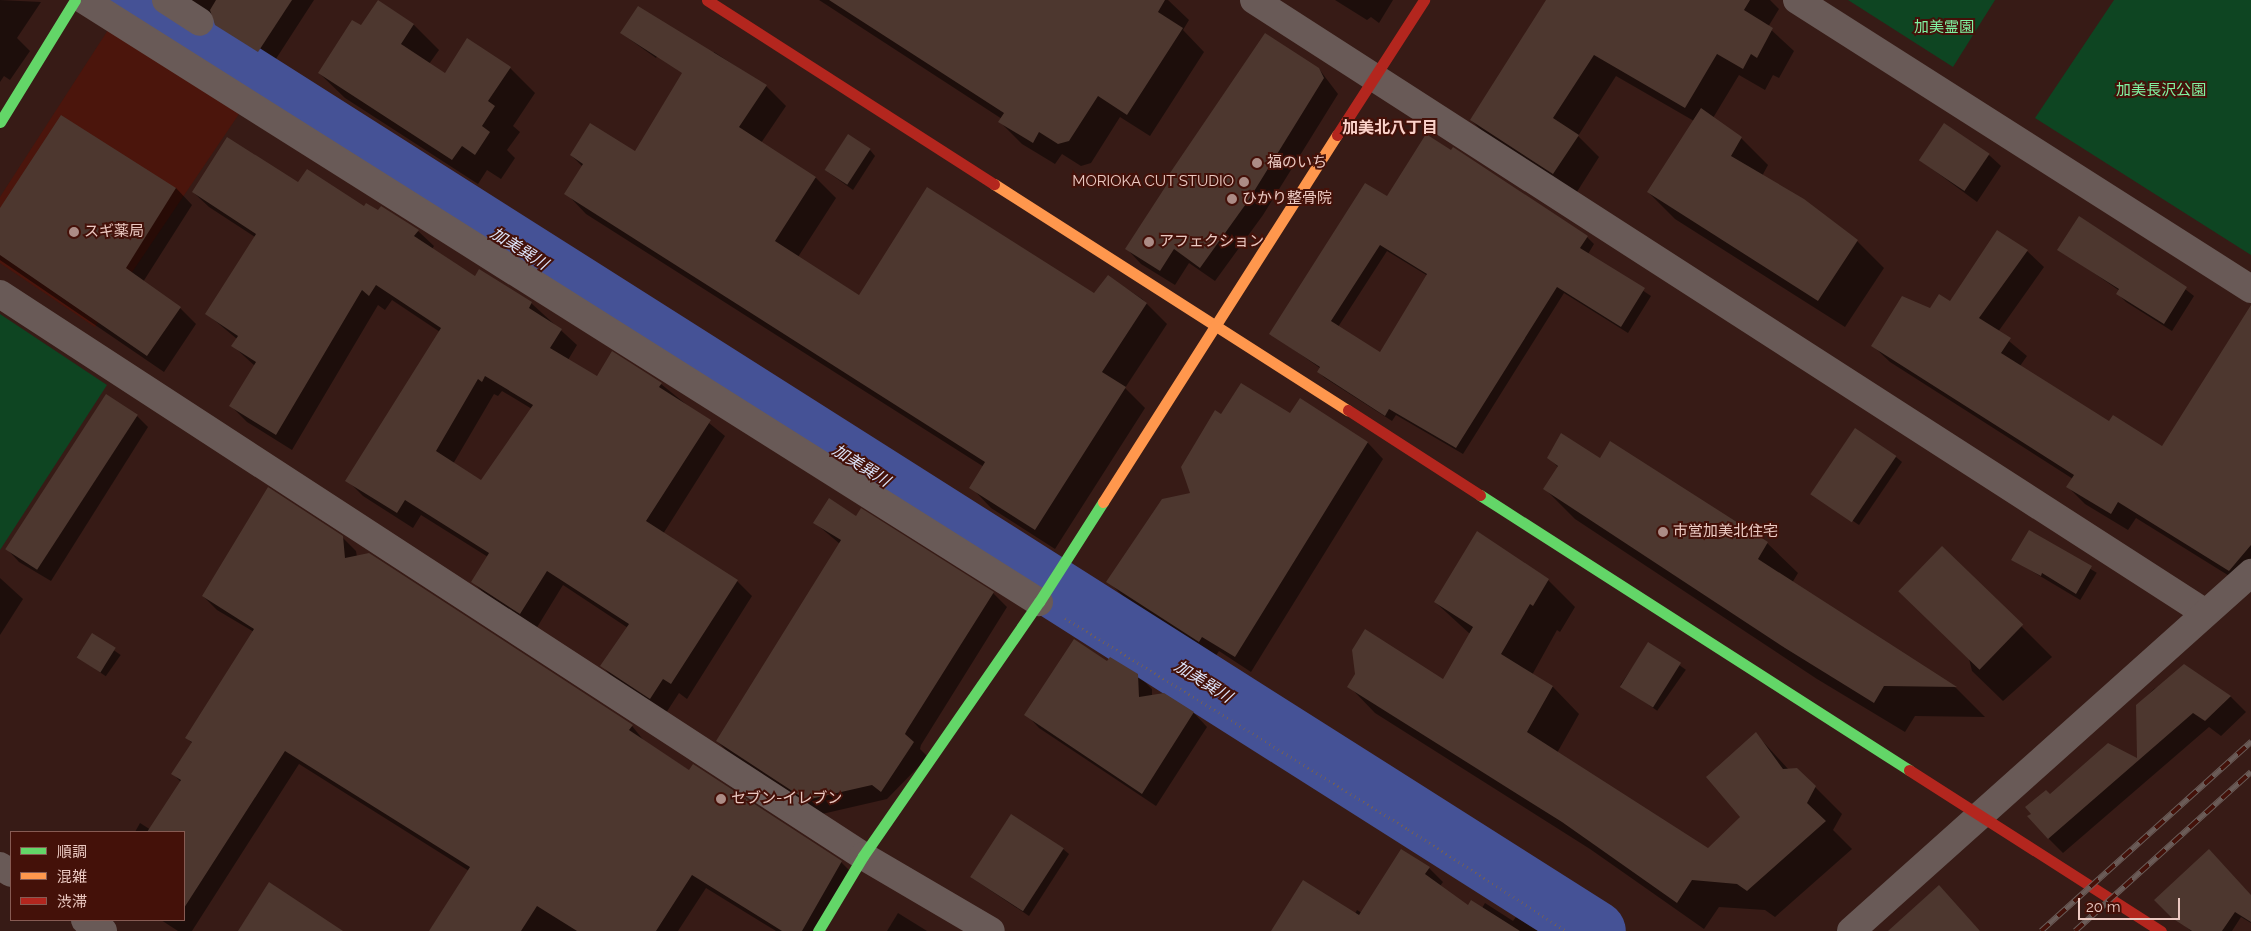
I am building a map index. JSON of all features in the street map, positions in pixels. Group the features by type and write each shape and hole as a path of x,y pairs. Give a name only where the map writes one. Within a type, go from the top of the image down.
{"street":[{"path":"0,122 75,0"},
{"path":"84,0 1042,597"},
{"path":"166,0 200,22"},
{"path":"707,0 1216,324 1981,817 2162,931"},
{"path":"1254,0 1374,75 2204,612"},
{"path":"818,931 863,856 1042,597 1374,75 1424,0"},
{"path":"1797,0 2251,289"},
{"path":"0,294 863,856 990,931"},
{"path":"1851,931 1981,817 2204,612 2251,573"},
{"path":"87,921 102,931"}],"path":[{"path":"1042,597 1566,931"}],"shaded area":[{"path":"108,30 239,114 95,327 0,263 0,197"}],"green space":[{"name":"加美霊園","path":"1848,0 1995,0 1953,67"},
{"name":"加美長沢公園","path":"2114,0 2251,0 2251,255 2035,118"},
{"path":"0,314 107,385 0,550"}],"building":[{"path":"216,0 292,0 258,52 215,25 210,10"},
{"path":"378,0 414,24 401,44 445,73 467,38 511,67 488,101 495,106 482,126 490,132 475,155 462,146 452,160 318,73 352,20 361,25"},
{"path":"829,0 1165,0 1158,12 1183,28 1127,115 1098,96 1069,141 1058,144 1039,132 1033,143 998,122 1004,113"},
{"path":"1546,0 1750,0 1744,10 1773,28 1757,58 1751,54 1743,69 1717,54 1685,108 1594,55 1553,118 1579,135 1553,174 1470,120"},
{"path":"638,6 767,85 739,127 816,177 775,241 859,295 927,187 1094,293 1108,275 1147,303 1102,372 1126,387 1035,530 969,488 985,462 564,194 583,164 570,155 590,123 635,151 682,73 620,33"},
{"path":"1265,33 1319,68 1324,78 1248,201 1200,268 1174,249 1160,271 1125,249 1173,175 1170,173"},
{"path":"1701,108 1742,137 1731,156 1804,199 1858,240 1818,301 1647,192"},
{"name":"スギ薬局","path":"61,115 176,188 126,268 181,307 147,356 0,255 0,208"},
{"path":"1944,123 1990,154 1964,191 1919,160"},
{"path":"848,134 871,149 847,185 825,170"},
{"path":"1426,134 1451,150 1453,147 1588,236 1580,248 1645,288 1621,327 1557,287 1456,448 1389,409 1385,416 1317,372 1320,367 1269,334 1365,183 1387,196","holes":["1380,245 1427,274 1380,352 1331,321"]},
{"path":"227,137 298,182 307,169 364,206 366,203 378,210 381,206 419,230 414,236 475,276 479,269 532,302 529,308 562,329 550,348 597,376 612,351 662,383 659,387 711,420 646,521 738,580 671,684 663,679 650,699 600,666 629,624 547,571 520,614 471,582 489,553 405,500 397,513 345,481 441,328 376,285 369,296 362,290 276,435 229,406 256,362 231,346 238,336 205,314 256,234 192,192","holes":["485,376 533,405 481,480 436,451 478,379 482,382"]},
{"path":"2079,216 2187,287 2164,324 2116,294 2119,289 2057,250"},
{"path":"1997,230 2028,250 1979,318 2011,338 2001,353 2109,421 2113,415 2162,446 2251,305 2251,545 2229,571 2118,502 2111,514 2066,487 2074,475 1871,346 1902,296 1930,308 1939,294 1950,301"},
{"path":"1241,383 1290,413 1300,398 1368,442 1235,657 1202,637 1199,642 1106,582 1162,499 1190,493 1181,467 1215,410 1221,414"},
{"path":"106,394 138,415 37,570 5,549"},
{"path":"1855,428 1896,456 1852,522 1810,494"},
{"name":"市営加美北住宅","path":"1561,433 1600,458 1610,441 1768,542 1758,559 1957,687 1884,686 1874,703 1785,648 1543,489 1558,466 1547,458"},
{"path":"268,487 343,536 345,558 369,553 633,725 629,730 689,770 693,764 842,861 802,931 782,931 692,875 656,931 577,931 537,906 521,931 429,931 470,867 285,751 185,906 185,831 148,831 181,780 171,774 192,742 185,738 254,629 202,596"},
{"path":"829,498 856,516 861,508 994,592 907,730 905,734 914,742 881,792 872,785 806,800 716,741 841,540 813,523"},
{"path":"2029,530 2092,566 2076,594 2042,573 2041,576 2011,560"},
{"path":"1477,531 1549,579 1533,606 1530,604 1501,654 1553,686 1527,732 1708,848 1740,817 1706,777 1756,732 1783,769 1797,768 1816,786 1807,803 1826,821 1747,891 1737,884 1692,880 1677,903 1562,822 1347,687 1355,674 1352,650 1365,629 1443,679 1473,627 1434,602"},
{"path":"1942,546 2023,624 1980,670 1898,591"},
{"path":"92,633 116,648 100,672 77,658"},
{"path":"1074,639 1107,661 1110,657 1138,674 1139,697 1164,693 1194,712 1142,794 1024,715"},
{"path":"1648,642 1681,663 1653,708 1620,687"},
{"path":"2184,664 2231,696 2205,721 2193,713 2048,839 2027,816 2031,814 2025,807 2046,790 2050,794 2108,743 2137,758 2136,705"},
{"path":"1011,814 1064,848 1023,911 970,877"},
{"path":"1401,849 1430,867 1425,874 1468,905 1471,900 1520,931 1271,931 1303,880 1359,915"},
{"path":"2209,849 2251,895 2251,922 2235,912 2222,931 2192,931 2172,918 2154,900"},
{"path":"269,882 343,931 238,931"},
{"path":"1939,885 1980,931 1888,931"}],"waterway":[{"name":"加美巽川","path":"127,0 1595,931"}],"railway":[{"path":"2041,931 2251,742"},
{"path":"2075,931 2251,772"}],"traffic: fast":[{"path":"0,122 75,0"},
{"path":"1480,495 1909,770"},
{"path":"818,931 863,856 1039,602 1103,502"}],"traffic: slow":[{"path":"1103,502 1337,135"},
{"path":"994,184 1348,410"}],"traffic: jam":[{"path":"707,0 994,184"},
{"path":"1337,135 1424,0"},
{"path":"1348,410 1480,495"},
{"path":"1909,770 2161,931"}],"place":[{"name":"福のいち","path":"1257,163"},
{"name":"MORIOKA CUT STUDIO","path":"1244,182"},
{"name":"ひかり整骨院","path":"1232,199"},
{"name":"スギ薬局","path":"74,232"},
{"name":"アフェクション","path":"1149,242"},
{"name":"市営加美北住宅","path":"1663,532"},
{"name":"セブン-イレブン","path":"721,799"}],"district":[{"name":"加美北八丁目","path":"1390,128"}]}
